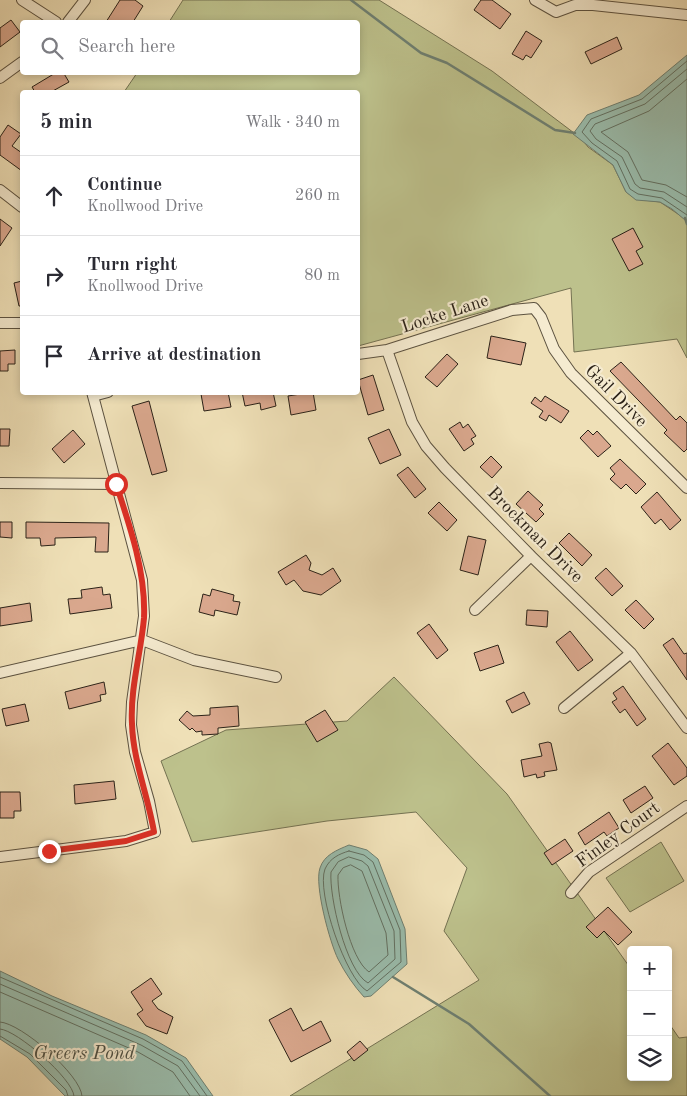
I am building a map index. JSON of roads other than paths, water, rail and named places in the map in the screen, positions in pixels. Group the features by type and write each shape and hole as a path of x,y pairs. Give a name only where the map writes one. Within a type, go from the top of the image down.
{"street":[{"path":"22,0 53,20"},
{"path":"70,20 85,0"},
{"path":"535,0 556,12 571,6 584,5 687,15"},
{"path":"0,78 20,63"},
{"path":"0,190 20,205"},
{"name":"Locke Lane","path":"360,354 387,350 522,308 534,308 540,314"},
{"name":"Gail Drive","path":"540,314 554,350 571,373 687,488"},
{"path":"0,323 20,323"},
{"name":"Brockman Drive","path":"387,350 412,422 426,446 531,556 631,653 687,728"},
{"path":"0,857 126,841 154,832 149,801 135,752 132,725 134,688 142,640 144,603 142,580 92,395"},
{"path":"0,483 116,484"},
{"path":"476,610 531,556"},
{"path":"0,673 142,640 194,660 276,677"},
{"path":"564,708 631,653"},
{"name":"Finley Court","path":"571,893 589,872 687,806"}],"water":[{"path":"687,55 687,220 685,220 660,202 636,200 626,192 613,165 573,134 587,115 639,95"},
{"path":"349,845 367,850 378,859 405,929 407,964 371,996 364,997 353,984 338,959 327,928 319,887 322,863 332,854"},
{"name":"Greers Pond","path":"0,971 52,996 146,1035 186,1058 213,1096 65,1096 27,1057 0,1039"}],"waterway":[{"path":"351,0 421,53 447,63 555,130 575,133"},
{"path":"685,218 687,224"},
{"path":"393,977 469,1024 550,1096"}]}
